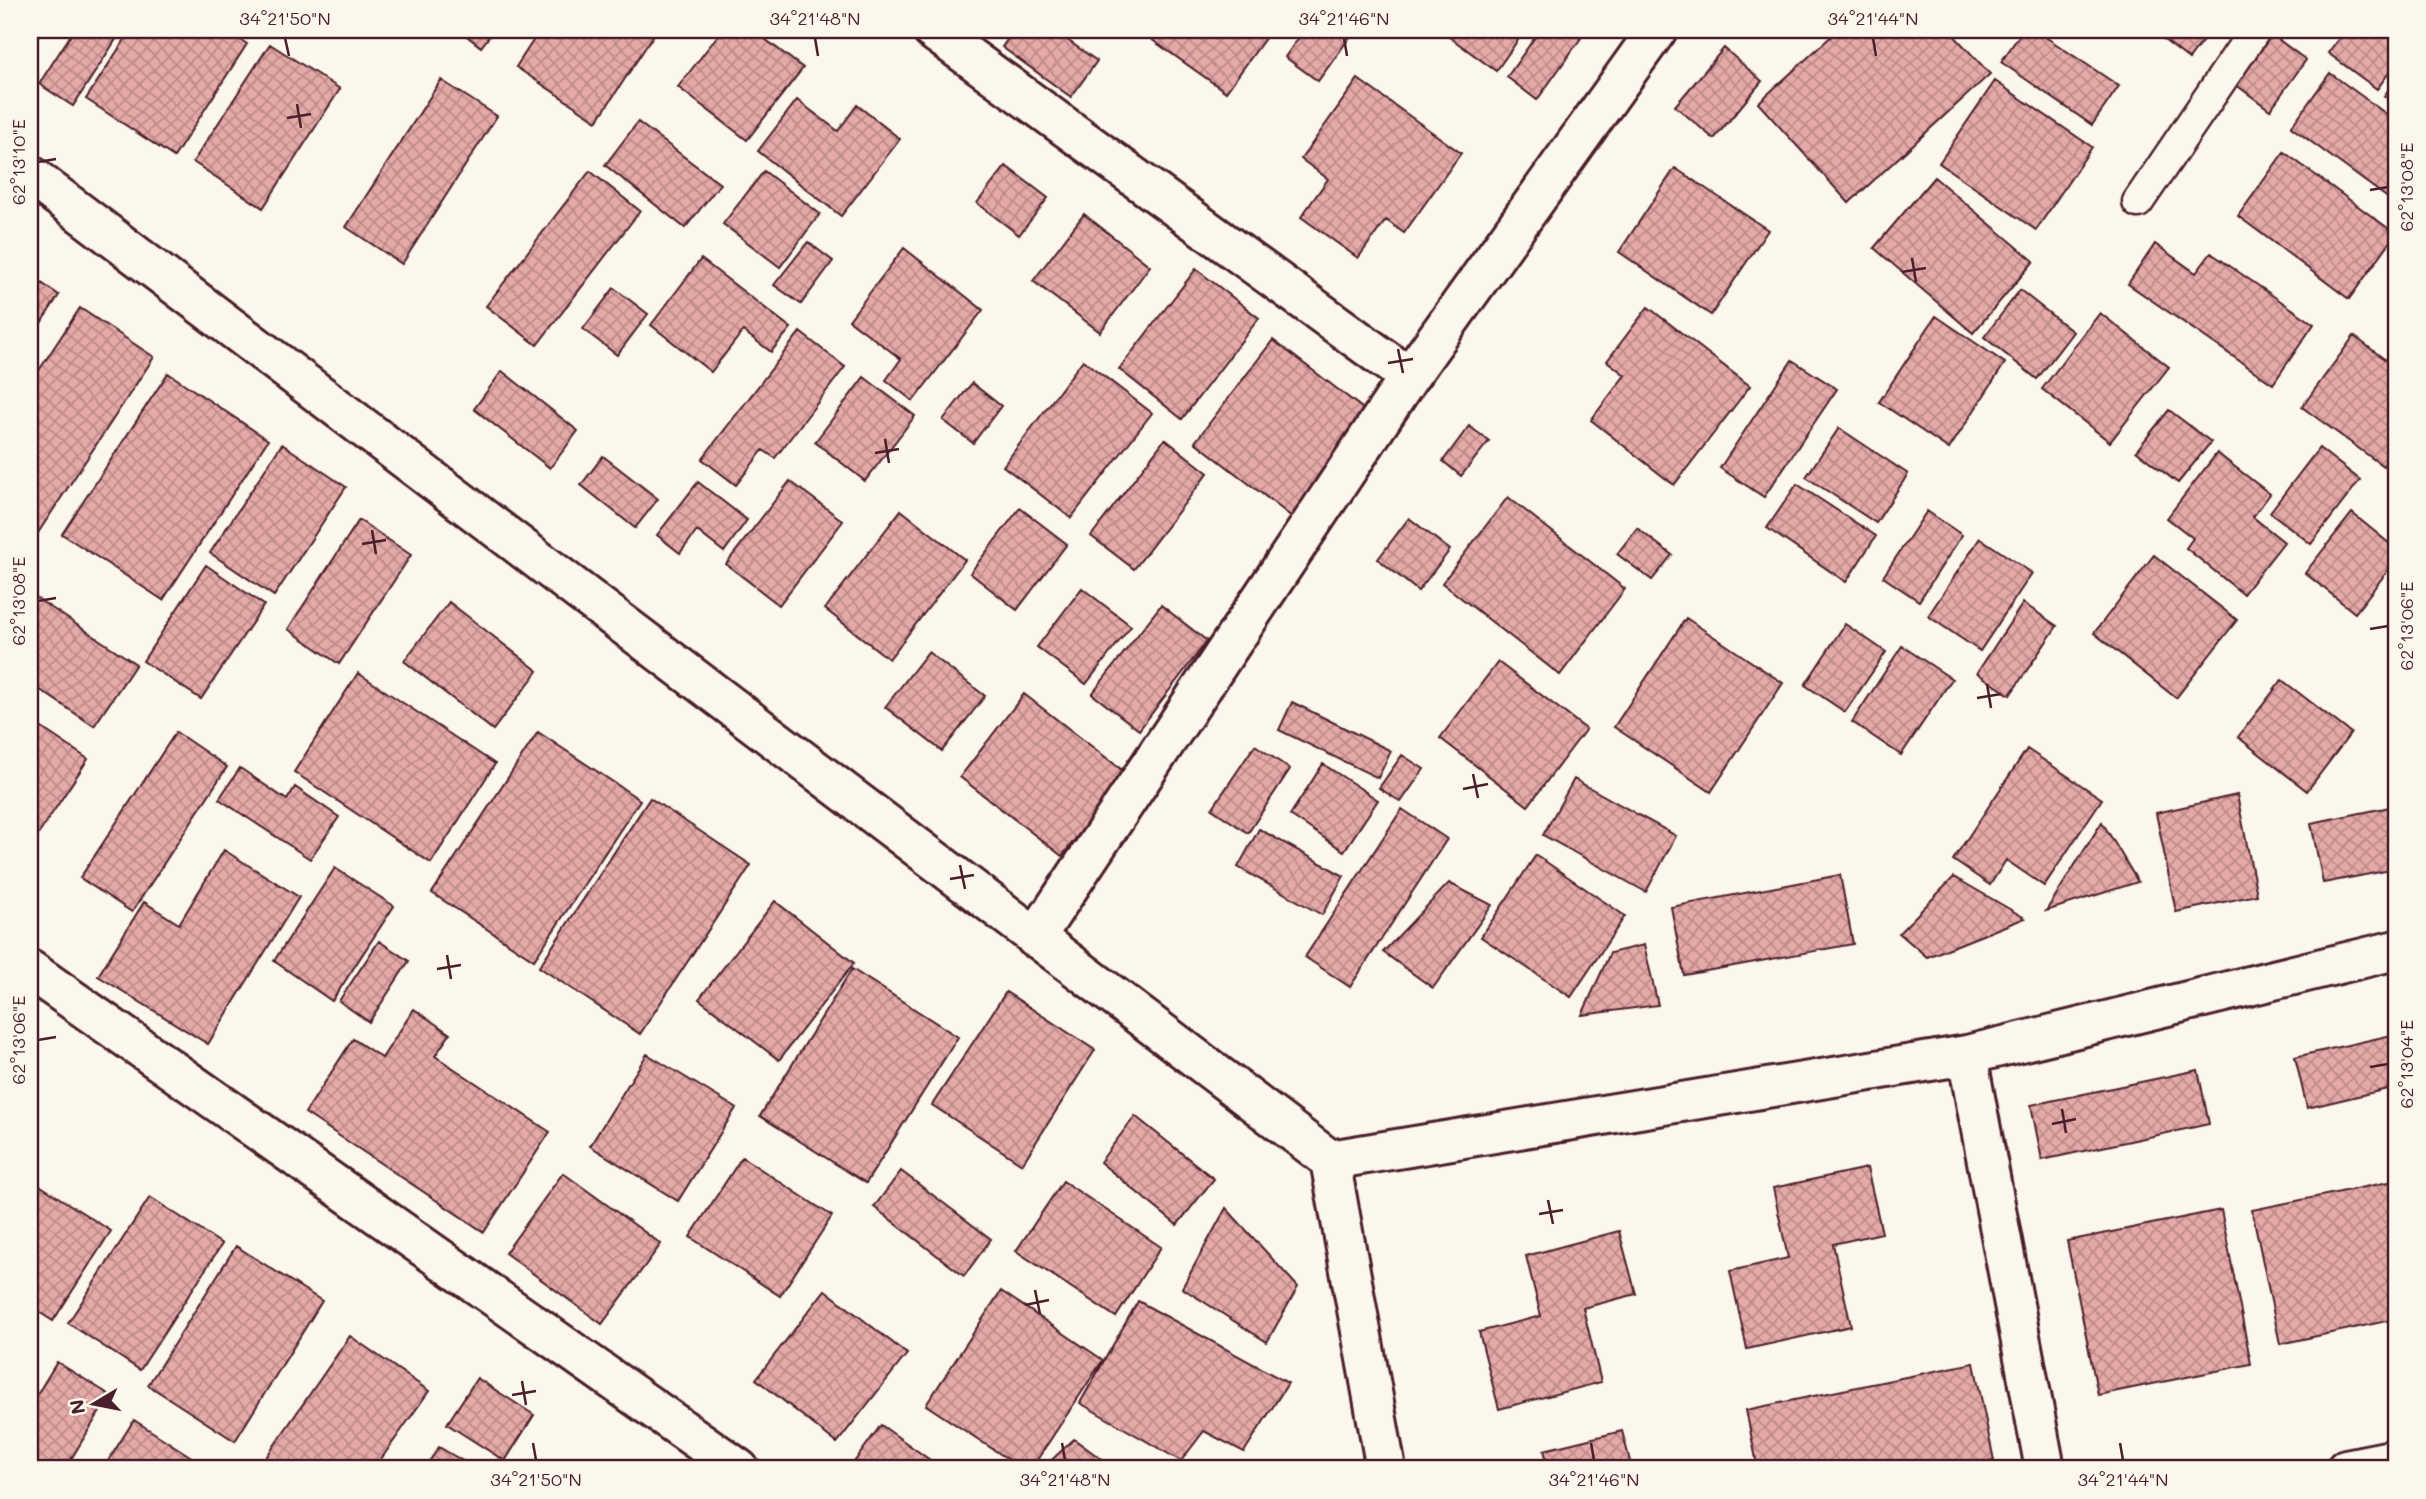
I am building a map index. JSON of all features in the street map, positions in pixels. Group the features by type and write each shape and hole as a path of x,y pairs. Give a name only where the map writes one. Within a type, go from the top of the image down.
{"street":[{"path":"932,30 1409,377"},
{"path":"1035,939 1409,377 1657,30"},
{"path":"30,175 1330,1160 1386,1469"},
{"path":"1330,1160 1968,1055 2396,950"},
{"path":"30,970 739,1469"},
{"path":"1968,1055 2045,1469"},
{"path":"2346,1469 2396,1459"}],"lane":[{"path":"2138,202 2255,30"}],"building":[{"path":"30,30 42,30 30,48"},
{"path":"74,30 122,30 73,106 39,84"},
{"path":"131,30 226,30 247,44 174,157 86,99"},
{"path":"459,30 494,30 481,47"},
{"path":"540,30 644,30 653,36 597,121 516,67"},
{"path":"722,30 753,30 803,68 747,140 678,87"},
{"path":"1014,30 1053,30 1097,61 1071,97 1002,47"},
{"path":"1158,30 1271,30 1226,92 1151,39"},
{"path":"1304,30 1355,30 1318,81 1285,57"},
{"path":"1452,30 1525,30 1496,71 1448,36"},
{"path":"1540,30 1569,30 1581,38 1537,100 1507,77"},
{"path":"1838,30 1949,30 1990,74 1849,203 1758,103"},
{"path":"2023,30 2035,30 2119,86 2092,125 2001,62"},
{"path":"2151,30 2211,30 2189,59"},
{"path":"2345,30 2396,30 2396,63 2377,89 2328,53"},
{"path":"2271,34 2306,60 2270,110 2235,84"},
{"path":"270,44 340,89 263,208 193,162"},
{"path":"1724,48 1762,81 1714,139 1675,106"},
{"path":"2330,73 2396,121 2396,204 2291,127"},
{"path":"1358,79 1461,153 1404,233 1386,220 1358,258 1301,217 1328,179 1301,159"},
{"path":"2396,79 2396,105 2384,96"},
{"path":"441,80 497,116 402,264 346,227"},
{"path":"1995,81 2092,147 2036,230 1939,163"},
{"path":"797,100 838,131 857,105 900,139 841,216 758,151"},
{"path":"638,122 720,184 685,228 605,165"},
{"path":"2284,152 2396,234 2349,299 2238,216"},
{"path":"1006,166 1048,198 1019,235 977,203"},
{"path":"1675,168 1768,230 1711,315 1619,252"},
{"path":"590,171 640,211 537,345 486,306"},
{"path":"764,171 820,214 780,267 723,224"},
{"path":"1934,177 2034,261 1973,333 1874,248"},
{"path":"1084,214 1150,266 1100,332 1033,281"},
{"path":"808,242 833,261 801,304 774,285"},
{"path":"2155,244 2196,273 2211,253 2314,324 2273,384 2128,284"},
{"path":"904,248 983,310 913,401 886,380 901,359 849,320"},
{"path":"701,259 791,328 771,352 743,331 711,372 651,325"},
{"path":"1196,269 1259,318 1182,419 1119,369"},
{"path":"30,275 59,295 30,340"},
{"path":"614,288 648,314 617,355 583,329"},
{"path":"2020,290 2073,332 2037,379 1984,337"},
{"path":"1648,307 1750,386 1674,485 1591,420 1625,375 1607,361"},
{"path":"80,308 154,357 30,545 30,384"},
{"path":"2100,313 2169,367 2110,442 2042,389"},
{"path":"1936,316 2005,363 1949,449 1879,402"},
{"path":"800,332 845,367 775,458 763,450 736,485 702,459"},
{"path":"2354,336 2396,368 2396,448 2383,466 2302,407"},
{"path":"1273,340 1370,414 1292,517 1195,442"},
{"path":"1083,360 1152,413 1071,518 1003,466"},
{"path":"1792,360 1837,389 1764,497 1720,468"},
{"path":"502,371 578,431 550,468 474,409"},
{"path":"168,373 268,440 163,600 62,534"},
{"path":"864,377 915,416 865,481 815,442"},
{"path":"972,383 1001,406 973,443 943,420"},
{"path":"2169,410 2211,442 2178,483 2136,451"},
{"path":"1469,426 1489,441 1461,476 1443,461"},
{"path":"1839,428 1908,474 1876,523 1806,477"},
{"path":"1165,439 1208,473 1134,569 1091,536"},
{"path":"282,444 346,487 274,596 210,553"},
{"path":"2319,448 2360,480 2311,544 2270,512"},
{"path":"2217,453 2270,494 2253,517 2284,542 2243,594 2186,548 2193,538 2167,518"},
{"path":"603,456 658,499 635,528 581,485"},
{"path":"790,481 843,521 779,605 726,564"},
{"path":"698,482 747,520 724,552 697,531 680,553 657,535"},
{"path":"1797,484 1876,536 1846,582 1767,528"},
{"path":"1508,497 1625,589 1560,675 1442,583"},
{"path":"1020,508 1067,544 1017,610 970,573"},
{"path":"901,510 965,560 889,659 825,609"},
{"path":"1927,511 1962,535 1919,601 1883,577"},
{"path":"2352,513 2396,549 2396,560 2355,613 2305,573"},
{"path":"1409,518 1450,550 1418,591 1378,559"},
{"path":"359,520 411,555 339,664 288,629"},
{"path":"1637,528 1672,555 1652,580 1617,554"},
{"path":"1980,538 2032,573 1980,651 1928,616"},
{"path":"2154,555 2237,620 2176,698 2094,633"},
{"path":"206,565 264,605 201,699 143,661"},
{"path":"1082,588 1131,626 1086,684 1037,647"},
{"path":"32,595 136,664 94,726 30,683"},
{"path":"449,602 538,671 493,730 404,661"},
{"path":"2023,603 2057,626 2010,695 1977,673"},
{"path":"1161,605 1207,641 1139,730 1092,694"},
{"path":"1686,618 1783,683 1711,792 1614,727"},
{"path":"1845,624 1886,652 1845,712 1805,685"},
{"path":"1902,646 1952,679 1901,755 1852,722"},
{"path":"928,652 985,696 942,751 885,707"},
{"path":"1498,662 1586,729 1528,806 1440,738"},
{"path":"358,673 495,764 431,863 294,772"},
{"path":"2282,680 2351,733 2307,791 2238,737"},
{"path":"1024,694 1126,773 1062,856 960,777"},
{"path":"1292,702 1391,751 1378,778 1279,730"},
{"path":"30,720 88,759 30,847"},
{"path":"176,732 227,767 132,912 80,878"},
{"path":"538,732 640,800 534,960 432,893"},
{"path":"1255,745 1290,769 1248,833 1212,809"},
{"path":"2027,749 2102,799 2044,886 2006,860 1990,885 1953,860"},
{"path":"1402,755 1424,769 1401,802 1379,788"},
{"path":"1323,764 1378,800 1344,851 1290,815"},
{"path":"240,768 287,800 295,787 339,817 310,859 219,799"},
{"path":"1574,779 1676,836 1646,892 1543,835"},
{"path":"2237,795 2257,895 2176,912 2156,813"},
{"path":"650,798 751,865 640,1034 539,967"},
{"path":"2395,806 2396,869 2323,883 2311,823"},
{"path":"1402,809 1447,839 1350,987 1305,957"},
{"path":"2102,822 2138,882 2046,911"},
{"path":"1259,829 1344,876 1322,915 1238,867"},
{"path":"224,850 299,897 208,1044 98,976 144,902 179,924"},
{"path":"1536,855 1625,916 1571,997 1481,937"},
{"path":"335,868 394,906 332,1001 274,961"},
{"path":"1840,875 1853,944 1684,975 1671,907"},
{"path":"1954,877 2025,918 1927,957 1899,933"},
{"path":"1449,883 1492,905 1433,988 1383,952"},
{"path":"775,901 854,963 779,1060 699,999"},
{"path":"379,941 409,961 369,1022 339,1001"},
{"path":"1644,945 1658,1005 1582,1015 1610,953"},
{"path":"852,969 958,1037 866,1183 760,1116"},
{"path":"1006,992 1095,1050 1022,1164 932,1105"},
{"path":"414,1009 450,1034 435,1056 550,1132 484,1232 305,1113 353,1039 382,1058"},
{"path":"2396,1034 2396,1087 2307,1108 2295,1057"},
{"path":"647,1054 736,1108 678,1201 590,1146"},
{"path":"2198,1070 2209,1124 2042,1160 2031,1105"},
{"path":"1135,1116 1214,1179 1177,1225 1100,1162"},
{"path":"742,1157 832,1216 780,1296 690,1237"},
{"path":"1867,1168 1882,1233 1833,1244 1851,1326 1747,1349 1730,1271 1788,1258 1773,1188"},
{"path":"901,1171 991,1239 964,1276 874,1207"},
{"path":"563,1173 661,1244 602,1324 505,1253"},
{"path":"30,1179 111,1231 53,1321 30,1306"},
{"path":"1063,1181 1161,1247 1116,1317 1016,1251"},
{"path":"2394,1181 2396,1319 2280,1344 2252,1210"},
{"path":"150,1197 222,1244 140,1370 68,1323"},
{"path":"1226,1208 1298,1287 1267,1342 1182,1288"},
{"path":"2221,1210 2251,1364 2098,1395 2067,1241"},
{"path":"1619,1231 1636,1294 1583,1308 1601,1382 1499,1409 1479,1332 1541,1316 1526,1256"},
{"path":"236,1246 322,1301 235,1441 148,1385"},
{"path":"825,1290 907,1354 837,1443 756,1379"},
{"path":"1001,1291 1103,1360 1031,1469 1023,1469 926,1405"},
{"path":"1138,1301 1288,1383 1244,1452 1204,1431 1181,1461 1080,1403"},
{"path":"350,1336 429,1391 374,1469 258,1469"},
{"path":"57,1362 110,1395 65,1469 30,1469 30,1406"},
{"path":"1974,1363 1994,1461 1956,1469 1758,1469 1746,1410"},
{"path":"477,1378 534,1415 505,1461 447,1424"},
{"path":"134,1420 210,1469 103,1469"},
{"path":"881,1425 937,1465 934,1469 858,1469 852,1465"},
{"path":"1622,1431 1632,1469 1549,1469 1544,1450"},
{"path":"1074,1439 1108,1464 1104,1469 1042,1469"},
{"path":"439,1447 476,1469 424,1469"}]}
